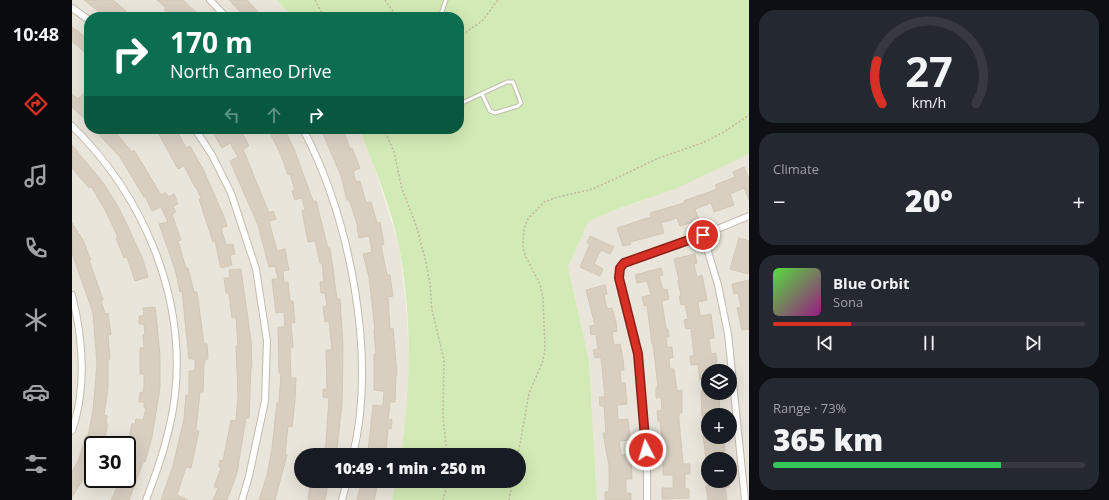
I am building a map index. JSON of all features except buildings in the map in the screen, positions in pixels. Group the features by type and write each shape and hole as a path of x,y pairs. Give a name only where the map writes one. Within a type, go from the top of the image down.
{"street":[{"path":"210,0 221,12"},
{"path":"72,8 84,16"},
{"path":"72,126 114,174 137,210 165,279 177,352 175,395 167,439 146,500"},
{"path":"198,134 232,193 256,269 267,341 265,401 249,476 242,500"},
{"path":"305,134 327,180 350,264 360,333 361,387 354,448"},
{"path":"646,500 647,463 638,354 619,278 620,268 624,263 703,235 749,216"},
{"path":"703,235 718,285 728,334 745,500"},
{"path":"72,295 79,322 82,375 78,413 72,431"},
{"path":"342,500 345,488"}],"lane":[{"path":"442,12 446,0"},
{"path":"464,102 507,82 513,82 521,103 518,106 495,113 490,110 482,94"}],"path":[{"path":"314,0 321,12"},
{"path":"385,0 393,12"},
{"path":"464,34 482,21 498,0"},
{"path":"519,448 529,393 543,361 545,348 543,298 540,284 525,255 523,247 524,228 528,219 544,202 593,189 659,158 713,137 749,115"},
{"path":"386,134 394,152 402,189 416,225 427,264 432,310 444,360 443,417 446,448"},
{"path":"443,500 446,488"},
{"path":"509,500 512,488"}],"shaded area":[{"path":"72,0 277,0 288,12 84,12 84,134 361,134 374,166 399,246 405,295 409,352 407,407 402,448 294,448 294,488 395,488 392,500 72,500"},
{"path":"749,154 749,500 597,500 589,361 568,266 589,221 612,211 642,201"}],"green space":[{"path":"277,0 749,0 749,154 675,189 612,211 589,221 568,266 589,361 597,500 392,500 395,488 526,488 526,448 402,448 407,403 409,351 403,273 396,232 382,186 361,134 464,134 464,12 288,12"}],"route":[{"path":"646,450 638,354 630,316 619,278 620,268 624,263 703,235"}]}
